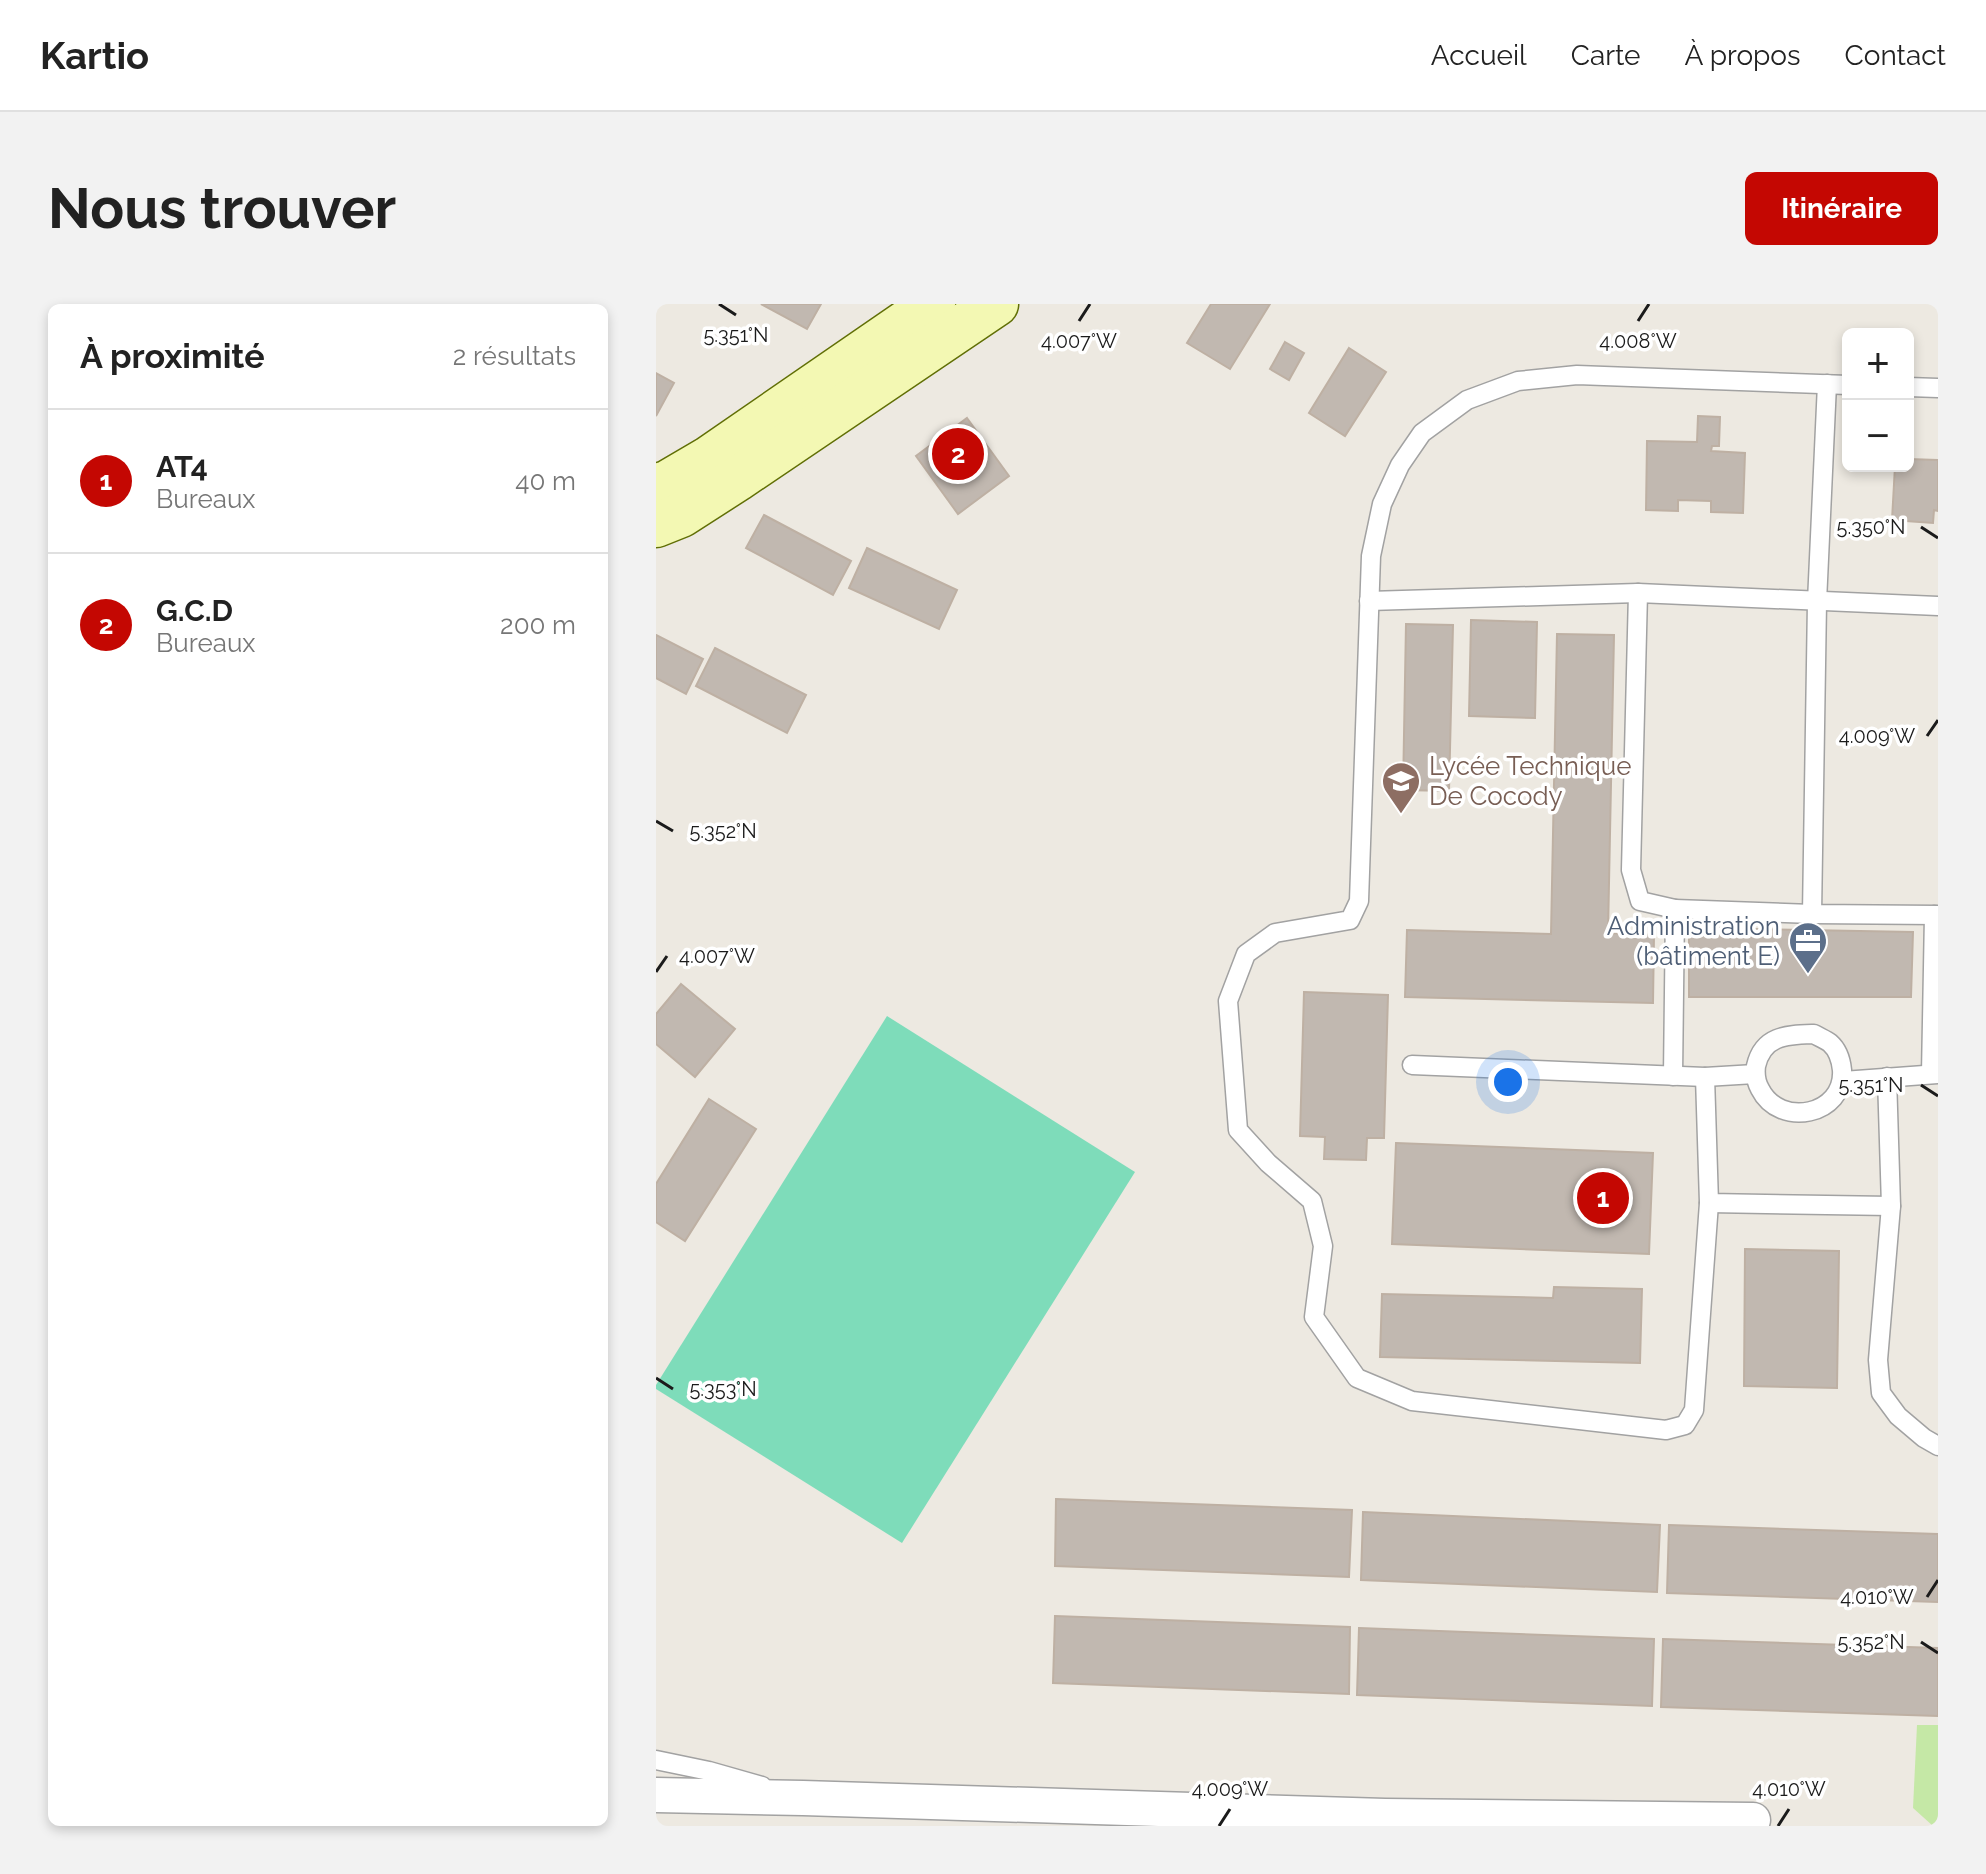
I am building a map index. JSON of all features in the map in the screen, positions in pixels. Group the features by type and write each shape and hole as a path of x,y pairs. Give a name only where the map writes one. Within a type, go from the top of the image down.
{"street":[{"path":"663,495 708,459 933,304"},
{"path":"663,495 750,470 996,304"},
{"path":"656,1795 801,1812 1382,1821 1753,1820"}],"lane":[{"path":"1705,1077 1709,1203 1694,1410 1685,1425 1666,1430 1412,1401 1357,1378 1314,1317 1323,1246 1312,1201 1268,1163 1238,1130 1228,1001 1246,954 1275,933 1350,920 1359,901 1371,556 1382,504 1400,465 1422,433 1467,400 1518,381 1577,375 1842,385"},
{"path":"1812,914 1817,602 1827,384"},
{"path":"1914,387 1938,388"},
{"path":"1369,601 1638,593 1938,606"},
{"path":"1638,593 1631,870 1640,901 1675,909 1936,915 1935,1074 1843,1081"},
{"path":"1673,1076 1675,909"},
{"path":"1814,1034 1832,1045 1841,1059 1843,1081 1831,1100 1803,1114 1784,1111 1769,1102 1760,1090 1755,1074 1759,1054 1770,1042 1788,1035 1814,1034"},
{"path":"1412,1065 1705,1077 1755,1074"},
{"path":"1887,1077 1891,1206 1878,1360 1881,1393 1898,1416 1938,1446"},
{"path":"1709,1203 1891,1206"},
{"path":"656,1760 709,1771 801,1812"}],"green space":[{"path":"887,1016 1135,1172 902,1543 656,1389"},
{"path":"1917,1725 1938,1725 1938,1826 1933,1826 1913,1808"}],"building":[{"path":"761,304 821,304 807,329"},
{"path":"1211,304 1270,304 1230,369 1187,343"},
{"path":"1285,342 1304,353 1289,380 1270,369"},
{"path":"1349,348 1386,372 1345,436 1309,413"},
{"path":"656,373 674,383 656,416"},
{"path":"1698,416 1720,417 1719,446 1712,446 1711,451 1745,453 1743,513 1711,512 1711,501 1678,500 1678,511 1646,510 1647,441 1697,442"},
{"path":"967,418 1009,476 958,514 916,456"},
{"path":"1914,459 1938,460 1938,511 1934,510 1933,523 1892,520 1895,472 1914,472"},
{"path":"764,515 851,561 833,595 746,548"},
{"path":"867,548 957,590 939,629 849,588"},
{"path":"1471,620 1537,622 1535,718 1469,716"},
{"path":"1406,624 1453,625 1449,791 1403,790"},
{"path":"1557,634 1614,635 1608,933 1654,935 1653,1003 1405,997 1407,930 1551,934"},
{"path":"656,635 703,659 686,694 656,678"},
{"path":"715,648 806,695 787,733 696,686"},
{"path":"1689,928 1913,932 1911,997 1689,997"},
{"path":"681,984 735,1029 695,1077 656,1044 656,1014"},
{"path":"1304,992 1388,995 1384,1138 1367,1138 1366,1160 1324,1159 1325,1137 1300,1136"},
{"path":"709,1099 756,1129 685,1241 656,1222 656,1184"},
{"path":"1396,1143 1653,1153 1649,1254 1392,1244"},
{"path":"1745,1249 1839,1251 1837,1388 1744,1386"},
{"path":"1554,1287 1642,1289 1640,1363 1380,1357 1382,1294 1553,1298"},
{"path":"1056,1499 1352,1510 1349,1577 1055,1566"},
{"path":"1363,1512 1660,1525 1657,1592 1361,1580"},
{"path":"1669,1525 1938,1534 1938,1602 1667,1593"},
{"path":"1055,1616 1350,1627 1349,1694 1053,1683"},
{"path":"1359,1628 1654,1639 1652,1706 1357,1695"},
{"path":"1663,1639 1938,1648 1938,1716 1661,1707"}],"place":[{"name":"G.C.D","path":"958,454"},
{"name":"Lycée Technique De Cocody","path":"1401,815"},
{"name":"Administration (bâtiment E)","path":"1808,975"},
{"name":"AT4","path":"1603,1198"}]}
